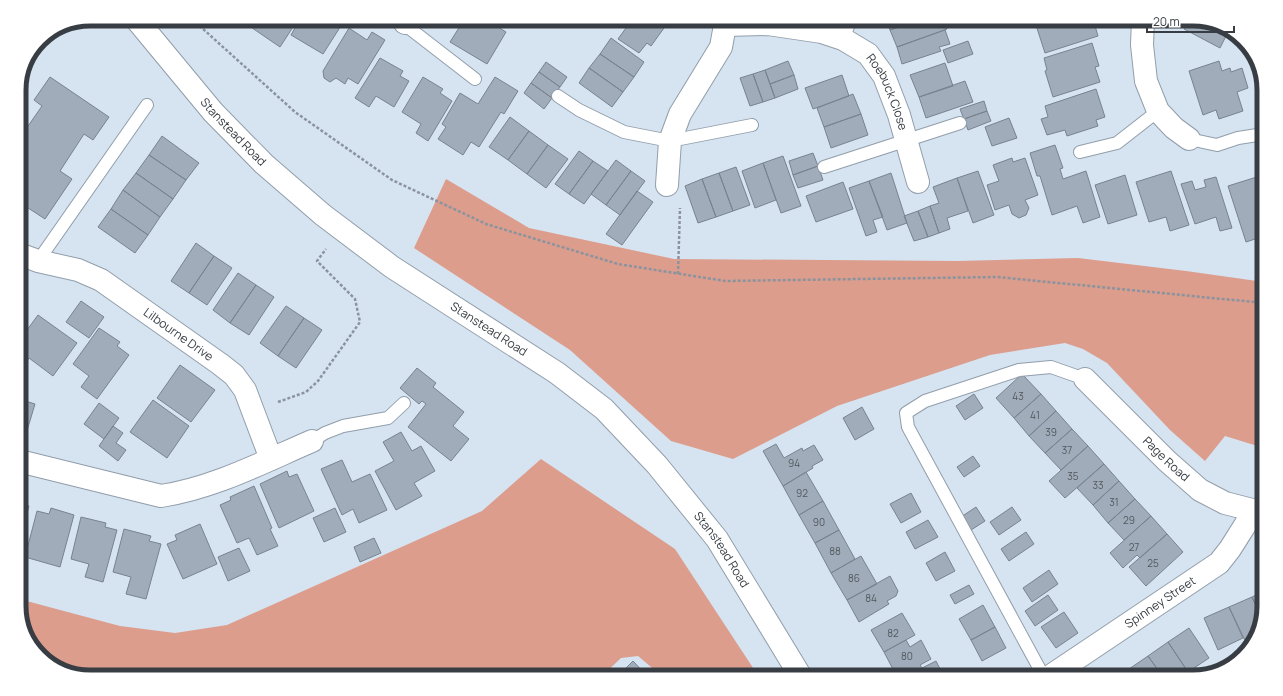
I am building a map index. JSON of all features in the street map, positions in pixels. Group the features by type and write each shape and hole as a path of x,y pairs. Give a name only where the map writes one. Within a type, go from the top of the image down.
{"street":[{"name":"Stanstead Road","path":"142,26 213,112 264,164 341,228 392,266 557,373 604,409 657,465 717,539 797,670"},
{"name":"Roebuck Close","path":"667,185 670,141 680,114 721,47 724,26"},
{"name":"Roebuck Close","path":"782,26 822,32 843,39 868,54 884,76 906,140 918,182"},
{"path":"1143,26 1142,45 1146,81 1158,111 1174,128 1189,139"},
{"name":"Lilbourne Drive","path":"29,258 78,270 107,284 234,375 245,390 271,459"},
{"name":"Page Road","path":"1085,379 1167,461 1200,490 1225,502 1257,511"},
{"path":"26,463 161,496 185,492 271,459 312,441"},
{"name":"Spinney Street","path":"1059,670 1219,562 1257,515"}],"lane":[{"path":"411,26 438,51 475,79"},
{"path":"843,39 848,26"},
{"path":"558,96 579,110 624,132 670,141 752,125"},
{"name":"Lilbourne Drive","path":"29,258 146,105"},
{"path":"1080,152 1117,143 1158,111"},
{"path":"824,166 960,123"},
{"path":"1189,139 1217,145 1238,138 1257,135"},
{"path":"1040,670 908,427 906,413 924,401 1019,370 1051,367 1085,379"},
{"path":"312,441 343,426 388,418 404,403"}],"path":[{"path":"200,26 295,112 392,180 486,224 618,264 725,282 997,277 1257,302"},
{"path":"667,185 680,197 678,274"},
{"path":"253,412 306,392 318,381 360,322 355,299 317,261 341,228"}],"shaded area":[{"path":"446,179 529,228 674,259 957,261 1078,258 1257,281 1257,446 1225,436 1205,461 1170,430 1107,363 1083,349 1065,343 990,355 837,406 733,459 671,441 570,350 414,248"},
{"path":"541,459 675,549 754,670 655,670 638,656 621,658 608,670 90,670 70,667 48,654 37,641 29,626 27,618 26,601 120,626 175,633 227,625 482,511"}],"building":[{"path":"249,26 294,26 280,47"},
{"path":"296,26 341,26 323,54 291,35"},
{"path":"460,26 496,26 506,32 487,64 450,42"},
{"path":"623,26 661,26 664,28 651,46 647,43 639,53 618,39 626,28"},
{"path":"889,26 902,26 890,30"},
{"path":"902,26 946,26 947,29 897,47 890,30"},
{"path":"1036,26 1095,26 1098,36 1045,53"},
{"path":"1186,26 1205,27 1213,29 1226,36 1220,48 1184,29"},
{"path":"349,28 367,40 372,32 385,40 358,84 348,78 345,84 336,78 330,82 324,78 323,71"},
{"path":"945,30 950,44 939,47 941,51 902,64 897,47"},
{"path":"611,38 644,62 634,77 600,54"},
{"path":"968,41 973,54 948,63 943,50"},
{"path":"1092,43 1099,66 1095,67 1100,82 1053,97 1045,71 1047,70 1044,58"},
{"path":"600,54 634,77 623,92 589,68"},
{"path":"380,58 403,71 400,76 409,81 394,107 376,96 369,107 355,98"},
{"path":"788,61 794,75 770,84 765,70"},
{"path":"1219,61 1222,71 1230,68 1231,72 1242,68 1248,88 1237,92 1243,111 1219,119 1216,110 1203,115 1189,71"},
{"path":"546,62 567,77 560,87 539,72"},
{"path":"945,63 953,86 919,97 910,75"},
{"path":"589,68 623,92 612,107 579,83"},
{"path":"765,70 775,98 763,102 753,74"},
{"path":"539,72 560,87 552,98 531,83"},
{"path":"753,74 763,102 750,106 740,78"},
{"path":"794,75 798,89 775,98 770,84"},
{"path":"842,75 849,96 813,109 805,88"},
{"path":"50,77 109,117 93,140 84,134 60,171 72,179 45,219 26,207 26,129 42,106 34,100"},
{"path":"423,77 443,89 440,93 452,101 428,141 416,133 421,124 402,112"},
{"path":"495,77 518,91 504,114 501,112 479,147 471,142 463,155 438,139 446,127 442,124 460,93 478,104"},
{"path":"965,81 973,102 926,118 919,97"},
{"path":"531,83 552,98 544,109 524,93"},
{"path":"1096,89 1105,117 1096,120 1098,126 1067,136 1065,130 1047,135 1041,119 1048,117 1045,106"},
{"path":"853,94 861,114 824,127 817,108"},
{"path":"984,101 987,111 964,119 960,109"},
{"path":"987,111 991,121 968,130 964,119"},
{"path":"861,114 868,135 831,148 824,127"},
{"path":"510,117 529,131 508,160 489,147"},
{"path":"1009,118 1017,138 992,146 985,127"},
{"path":"529,131 548,145 527,174 508,160"},
{"path":"162,136 199,163 186,180 149,155"},
{"path":"548,145 568,159 546,188 527,174"},
{"path":"1055,145 1063,168 1060,169 1063,179 1086,171 1100,217 1083,223 1077,206 1052,215 1040,176 1037,176 1030,153"},
{"path":"579,151 593,161 569,194 555,184"},
{"path":"813,153 818,166 793,175 789,161"},
{"path":"149,155 186,180 173,199 136,173"},
{"path":"783,156 801,206 781,213 763,163"},
{"path":"1012,158 1013,162 1025,158 1038,195 1025,200 1029,208 1026,215 1019,218 1012,214 1009,205 995,210 987,185 999,181 993,165"},
{"path":"616,160 631,171 606,205 591,194"},
{"path":"593,161 608,171 584,204 569,194"},
{"path":"763,163 776,200 755,208 742,171"},
{"path":"818,166 823,180 798,188 793,175"},
{"path":"736,167 750,205 733,211 719,173"},
{"path":"631,171 645,181 620,215 606,205"},
{"path":"978,171 994,215 973,223 957,178"},
{"path":"1171,171 1189,225 1170,231 1166,217 1149,222 1136,182"},
{"path":"136,173 173,199 160,217 123,190"},
{"path":"719,173 733,211 716,217 702,179"},
{"path":"891,173 907,223 887,230 869,181"},
{"path":"1125,175 1137,215 1108,224 1095,185"},
{"path":"1216,177 1232,228 1220,231 1216,217 1195,224 1181,184 1192,181 1195,190 1206,187 1204,180"},
{"path":"1257,177 1257,238 1246,242 1228,186"},
{"path":"957,178 968,211 947,218 950,229 939,233 930,206 939,203 933,187"},
{"path":"702,179 716,217 698,223 685,186"},
{"path":"869,181 883,217 873,220 877,232 866,236 849,188"},
{"path":"843,182 853,209 816,222 806,196"},
{"path":"123,190 160,217 148,235 111,209"},
{"path":"637,191 653,202 622,245 606,234"},
{"path":"930,206 939,233 928,237 918,211"},
{"path":"111,209 148,235 135,253 98,227"},
{"path":"918,211 928,237 914,241 904,216"},
{"path":"196,243 214,256 189,293 171,281"},
{"path":"214,256 232,268 207,305 189,293"},
{"path":"238,273 256,285 230,323 213,310"},
{"path":"256,285 274,297 249,335 230,323"},
{"path":"81,301 104,317 89,338 66,322"},
{"path":"286,306 304,318 278,356 260,343"},
{"path":"38,315 77,343 53,376 29,358 26,362 26,331"},
{"path":"304,318 322,330 296,368 278,356"},
{"path":"99,328 120,342 117,346 129,355 97,399 81,387 89,376 73,364"},
{"path":"180,365 215,390 191,422 157,398"},
{"path":"417,368 436,383 433,387 464,412 453,426 469,439 451,461 408,427 426,404 422,401 419,404 400,388"},
{"path":"1022,374 1041,394 1014,418 996,398"},
{"path":"974,394 983,408 965,420 956,406"},
{"path":"1041,394 1056,411 1029,436 1014,418"},
{"path":"153,400 189,426 167,458 130,432"},
{"path":"26,401 35,404 26,434"},
{"path":"99,403 119,418 104,439 84,424"},
{"path":"862,407 874,429 855,440 843,418"},
{"path":"1056,411 1072,429 1045,453 1029,436"},
{"path":"113,426 123,433 116,443 126,450 118,461 99,446"},
{"path":"1072,429 1088,446 1061,470 1045,453"},
{"path":"401,432 412,451 421,446 435,471 414,483 422,496 396,510 375,471 394,461 383,442"},
{"path":"776,444 784,458 802,448 803,451 814,445 823,460 812,466 813,468 783,486 763,451"},
{"path":"1088,446 1104,464 1065,498 1049,481"},
{"path":"973,456 980,466 964,477 957,467"},
{"path":"342,460 352,482 370,474 387,510 359,523 353,509 342,515 321,469"},
{"path":"1104,464 1119,481 1093,505 1077,488"},
{"path":"287,471 289,477 297,474 314,511 279,528 260,484"},
{"path":"806,472 823,501 799,515 783,486"},
{"path":"1119,481 1135,499 1108,523 1093,505"},
{"path":"254,486 278,546 257,555 249,538 237,543 220,505 231,500 230,497"},
{"path":"911,493 921,512 901,523 890,504"},
{"path":"1135,499 1151,516 1124,540 1108,523"},
{"path":"823,501 839,530 815,543 799,515"},
{"path":"26,505 29,506 26,517"},
{"path":"976,507 985,521 971,530 961,517"},
{"path":"1012,507 1021,520 999,535 990,522"},
{"path":"51,508 74,515 60,567 26,557 37,511 49,514"},
{"path":"335,508 346,532 324,542 313,518"},
{"path":"1151,516 1167,534 1140,558 1137,555 1123,568 1110,553"},
{"path":"81,517 106,523 105,527 117,530 103,582 85,577 89,564 71,559"},
{"path":"928,520 938,537 915,549 906,532"},
{"path":"200,524 217,564 183,579 167,544 177,540 175,535"},
{"path":"124,529 151,536 149,541 161,544 146,599 126,594 131,577 113,572"},
{"path":"839,530 855,559 831,573 815,543"},
{"path":"1026,532 1034,544 1009,561 1001,549"},
{"path":"1167,534 1183,552 1146,586 1129,567"},
{"path":"374,538 381,553 360,562 354,547"},
{"path":"239,548 250,571 228,581 218,557"},
{"path":"945,552 955,571 936,581 926,563"},
{"path":"861,556 877,584 847,600 831,573"},
{"path":"1049,570 1058,584 1032,602 1023,588"},
{"path":"890,576 898,591 896,596 887,601 889,604 859,622 847,600"},
{"path":"969,585 974,594 955,604 950,595"},
{"path":"1257,594 1257,608 1252,597"},
{"path":"1048,595 1058,610 1035,626 1025,611"},
{"path":"1252,597 1257,608 1255,622 1245,642 1229,607"},
{"path":"983,605 995,627 971,640 959,619"},
{"path":"1229,607 1243,638 1218,650 1204,618"},
{"path":"1064,612 1078,633 1056,648 1041,627"},
{"path":"902,613 915,635 884,652 871,630"},
{"path":"995,627 1006,648 982,661 971,640"},
{"path":"1189,628 1209,658 1191,670 1187,670 1168,642"},
{"path":"906,640 910,647 921,640 931,659 920,665 922,668 919,670 893,670 884,652"},
{"path":"1168,642 1187,670 1158,670 1148,656"},
{"path":"1148,656 1158,670 1130,670"},
{"path":"633,661 641,670 624,670"},
{"path":"936,661 940,670 919,670"}]}
